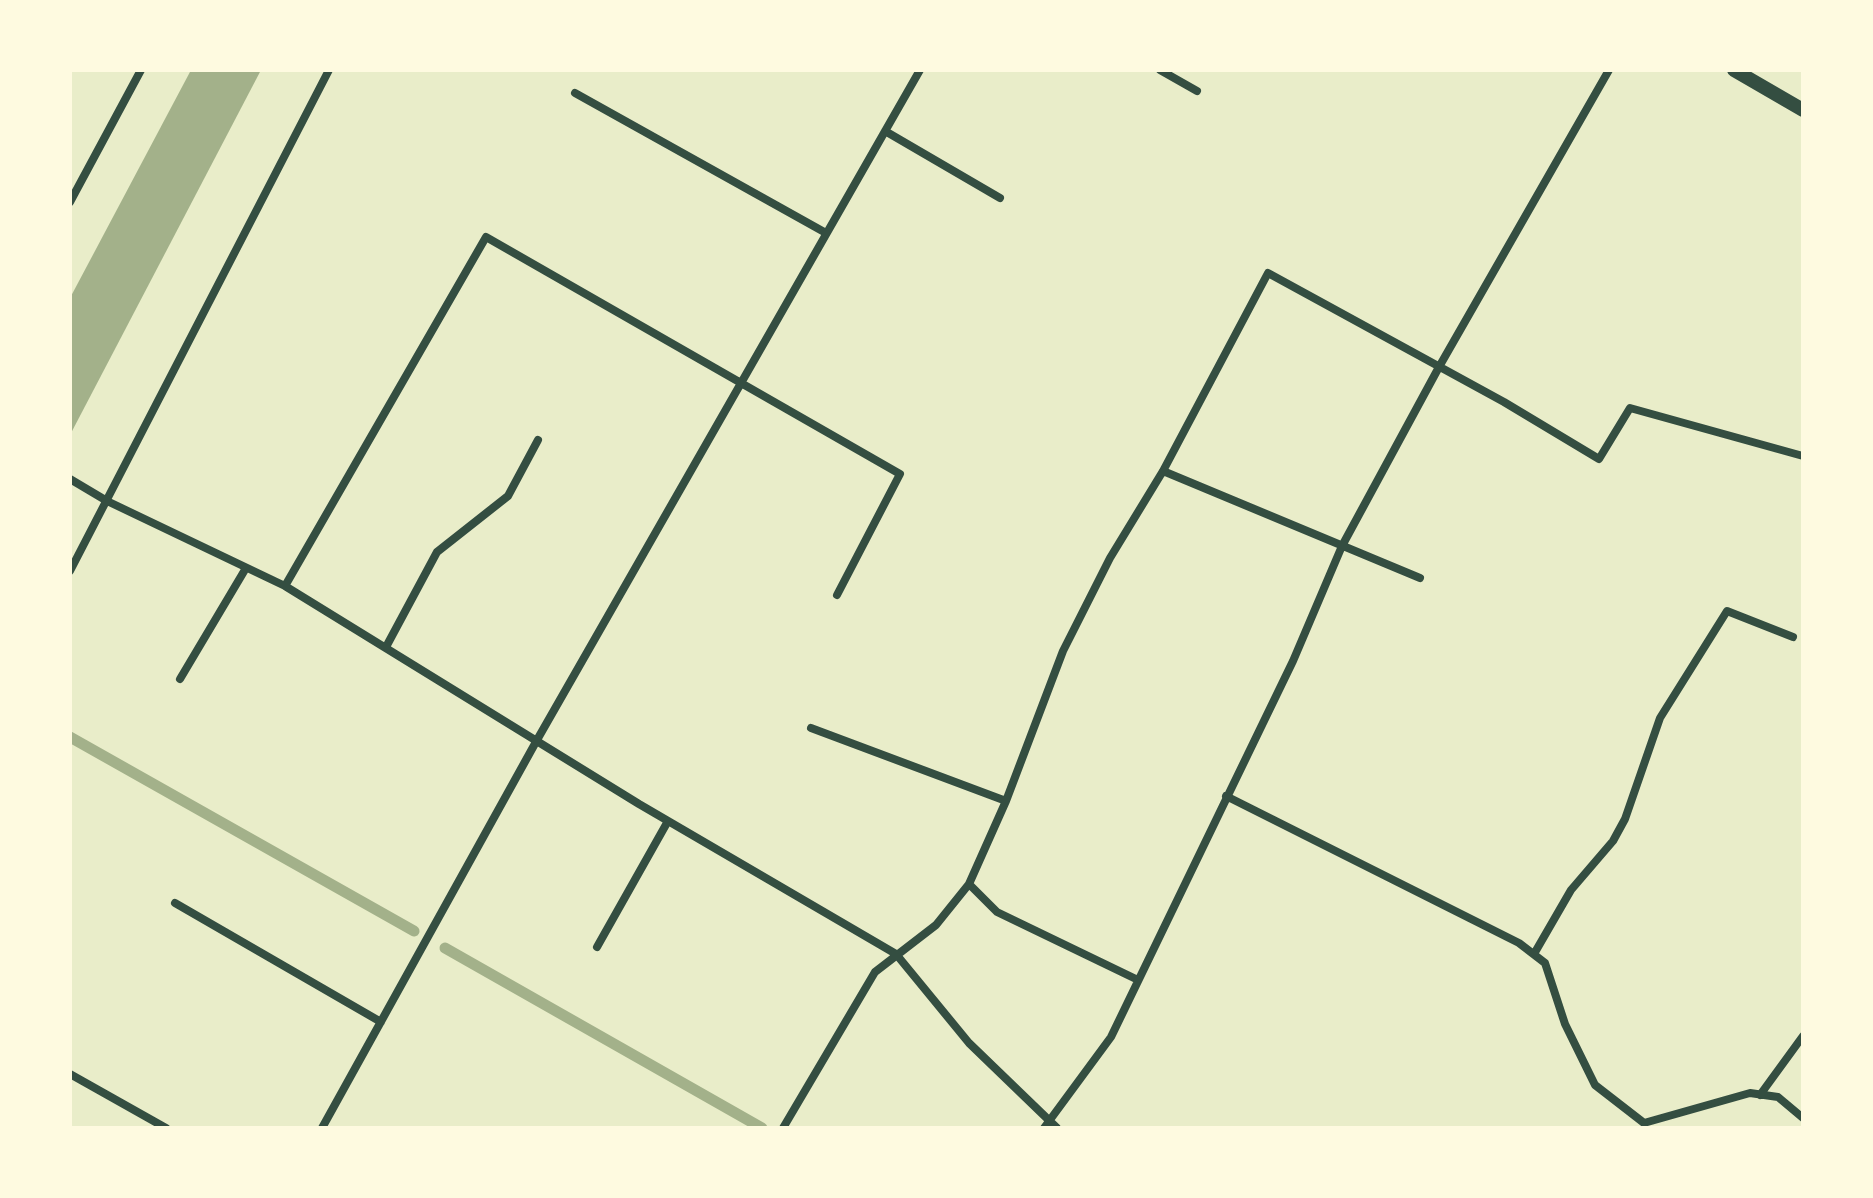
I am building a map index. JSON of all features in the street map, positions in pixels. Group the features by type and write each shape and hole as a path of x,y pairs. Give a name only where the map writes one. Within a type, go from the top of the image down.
{"street":[{"path":"70,202 141,70"},
{"path":"70,571 329,70"},
{"path":"322,1128 537,740 920,70"},
{"path":"1160,70 1197,91"},
{"path":"70,479 107,501 285,586 668,821 896,954 969,1043 1050,1126 1111,1037 1293,661 1342,546 1439,367 1609,70"},
{"path":"1734,70 1803,110"},
{"path":"575,93 826,233"},
{"path":"885,131 1000,198"},
{"path":"285,586 486,237 900,474 837,595"},
{"path":"783,1128 875,972 936,925 969,884 1006,801 1063,651 1110,558 1163,471 1268,273 1599,459 1630,408 1803,456"},
{"path":"386,647 437,552 508,496 538,440"},
{"path":"1163,471 1420,578"},
{"path":"180,679 246,568"},
{"path":"1534,954 1571,890 1613,841 1625,819 1660,718 1727,611 1793,637"},
{"path":"811,728 1006,801"},
{"path":"1226,796 1478,922 1534,954 1545,963 1565,1024 1595,1085 1643,1126 1750,1093 1778,1097 1803,1118"},
{"path":"597,947 668,821"},
{"path":"969,884 997,912 1138,980"},
{"path":"175,903 381,1022"},
{"path":"1760,1095 1803,1036"},
{"path":"70,1074 166,1128"}],"shaded area":[{"path":"191,70 261,70 70,435 70,298"}],"waterway":[{"path":"70,737 414,931"},
{"path":"445,948 762,1128"}]}
